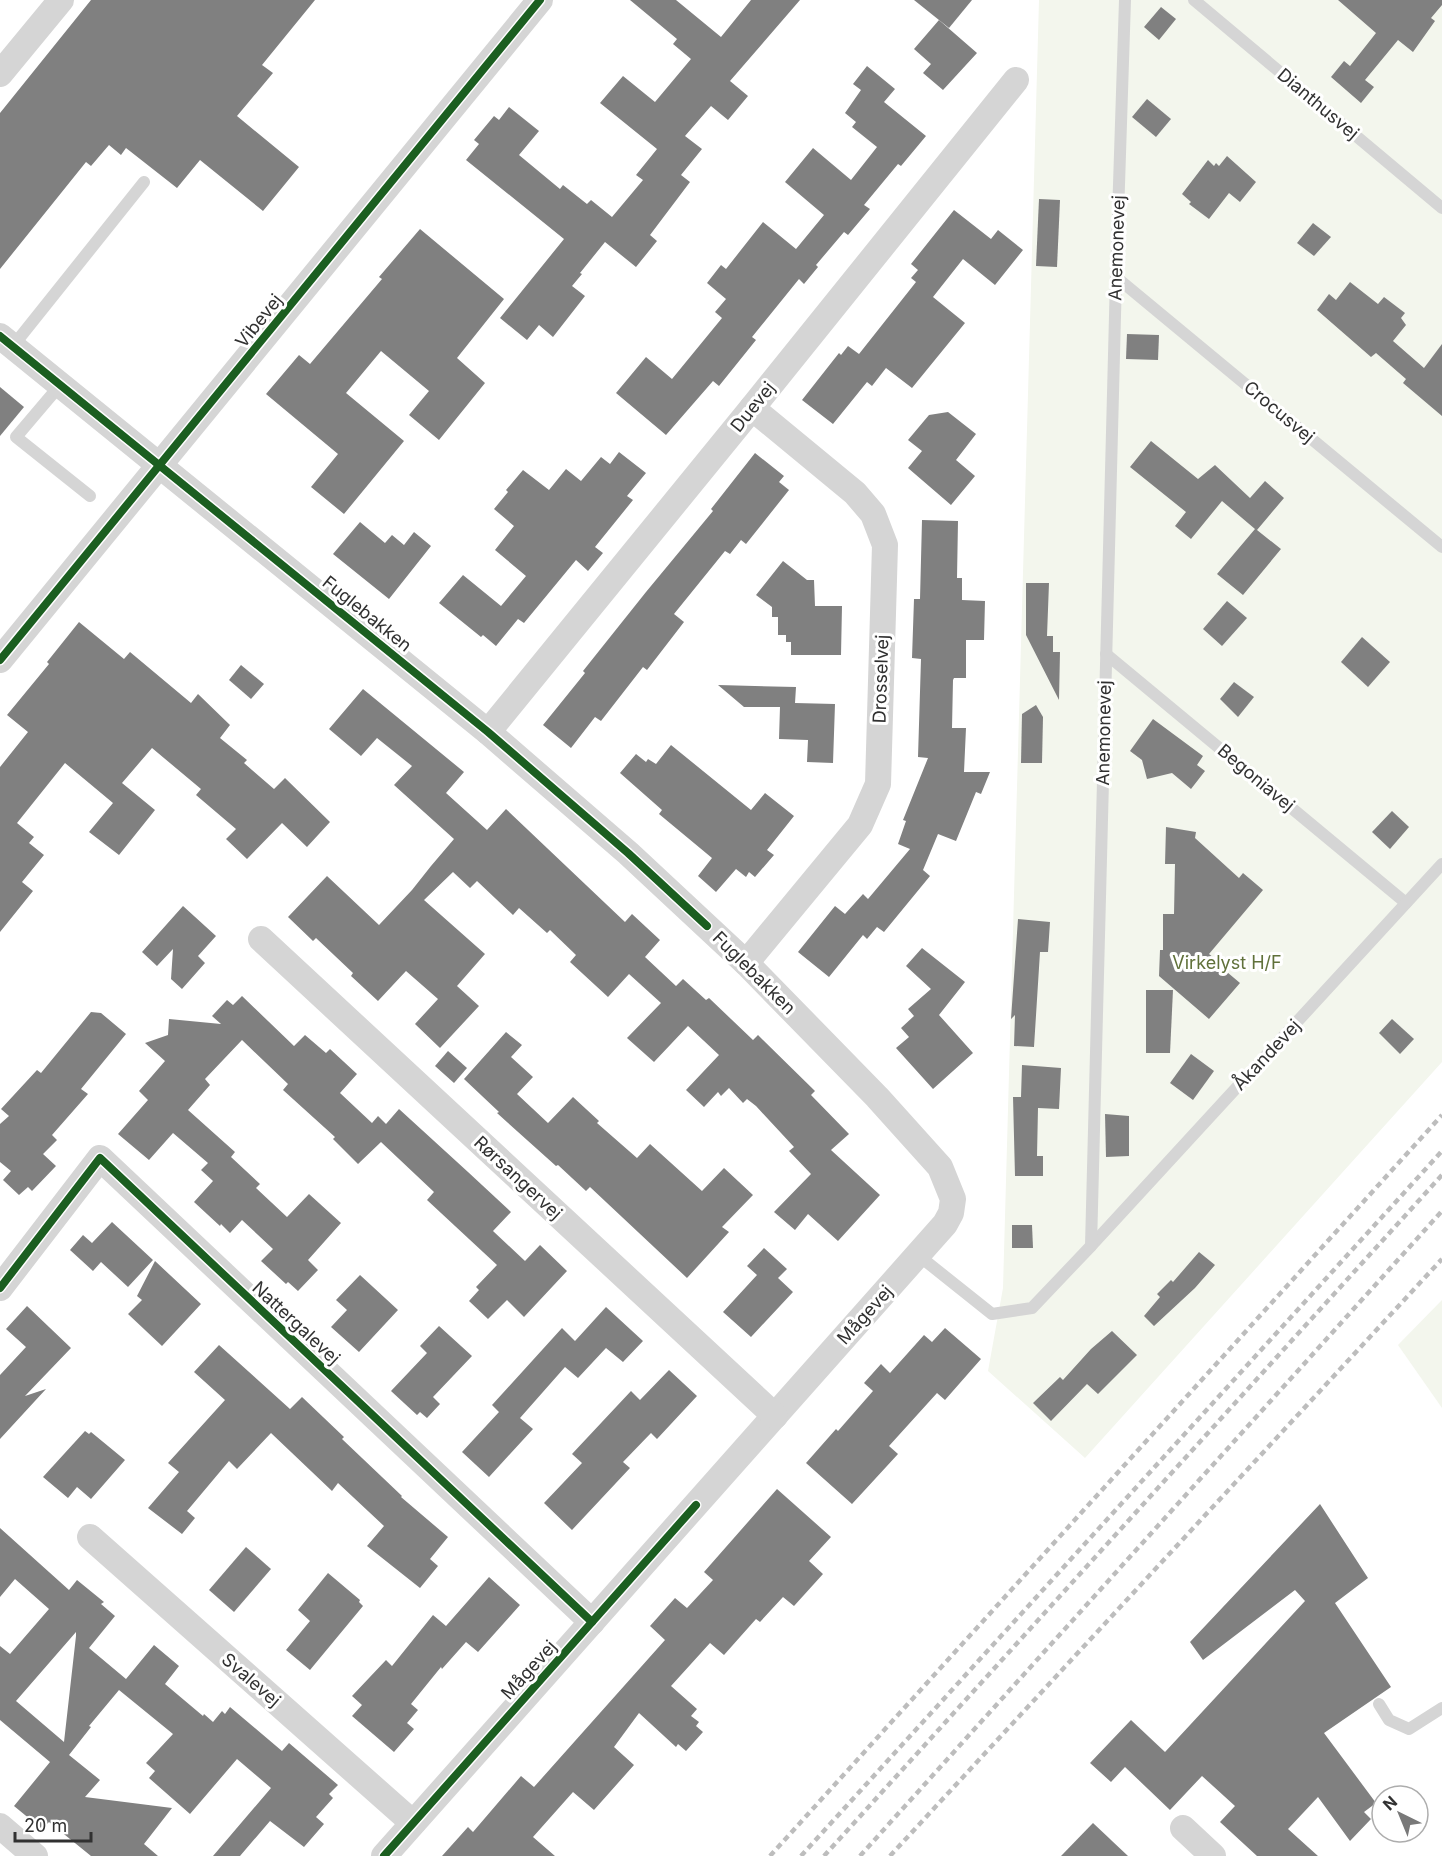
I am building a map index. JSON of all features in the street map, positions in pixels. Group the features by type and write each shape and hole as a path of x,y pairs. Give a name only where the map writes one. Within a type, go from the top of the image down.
{"street":[{"path":"0,74 61,0"},
{"name":"Vibevej","path":"0,660 540,0"},
{"name":"Duevej","path":"488,732 1016,80"},
{"name":"Fuglebakken","path":"7,341 488,732 628,853 746,963 877,1097 940,1167 953,1199"},
{"name":"Drosselvej","path":"746,963 860,825 878,784 885,545 873,514 855,493 752,408"},
{"name":"Rørsangervej","path":"261,939 775,1416"},
{"name":"Nattergalevej","path":"0,1288 100,1158 592,1623"},
{"name":"Mågevej","path":"384,1856 945,1224 951,1213 953,1199"},
{"name":"Svalevej","path":"90,1537 413,1823"},
{"path":"0,1826 35,1856"},
{"path":"1183,1828 1213,1856"}],"lane":[{"name":"Anemonevej","path":"1091,1246 1125,0"},
{"name":"Dianthusvej","path":"1194,0 1442,208"},
{"path":"7,341 144,182"},
{"name":"Crocusvej","path":"1116,277 1442,547"},
{"path":"61,384 16,437 90,496"},
{"name":"Begoniavej","path":"1106,654 1406,903"},
{"name":"Åkandevej","path":"1091,1246 1442,864"},
{"path":"918,1255 992,1314 1032,1308 1091,1246"},
{"path":"1379,1704 1389,1720 1409,1729 1442,1708"}],"green space":[{"name":"Virkelyst H/F","path":"1039,0 1442,0 1442,1062 1085,1458 988,1371 1003,1288"},
{"path":"1442,1300 1442,1408 1398,1345"}],"building":[{"path":"91,0 315,0 262,65 273,73 237,116 299,167 263,211 200,160 177,188 126,148 121,155 109,145 91,166 86,162 0,269 0,113"},
{"path":"630,0 676,0 721,37 751,0 800,0 730,81 748,96 728,120 711,106 685,136 702,149 681,175 690,182 650,235 657,241 636,267 605,242 572,286 585,296 553,337 539,325 527,340 500,318 564,239 466,160 479,144 474,140 494,116 499,120 509,107 539,131 519,155 560,189 563,185 587,204 591,200 612,217 643,180 636,175 657,149 600,103 623,76 655,102 691,59 673,44 677,39"},
{"path":"914,0 972,0 949,28"},
{"path":"1338,0 1442,0 1442,5 1431,18 1435,21 1413,52 1398,40 1365,80 1374,87 1361,103 1331,77 1344,61 1350,66 1376,33"},
{"path":"1161,7 1176,19 1159,40 1144,27"},
{"path":"939,20 977,53 943,90 923,73 931,64 914,49"},
{"path":"867,66 895,89 884,102 926,136 901,166 898,164 864,205 870,209 848,235 844,232 816,265 818,267 804,284 799,279 752,337 756,340 719,386 713,381 666,435 616,393 646,357 672,379 722,318 715,312 726,299 707,283 721,265 726,269 763,222 796,249 824,215 785,182 813,148 851,180 877,147 852,127 856,122 845,113 861,90 853,84"},
{"path":"1147,99 1171,119 1156,137 1132,117"},
{"path":"1227,156 1256,182 1240,202 1229,193 1209,219 1189,204 1191,202 1182,194 1208,160 1214,166 1216,163 1219,166"},
{"path":"1039,199 1060,200 1057,267 1036,266"},
{"path":"954,210 991,239 998,230 1023,250 995,285 963,259 933,297 965,323 912,388 886,368 872,386 867,382 833,424 802,400 839,353 841,355 848,346 859,354 916,282 911,278 918,270 911,264"},
{"path":"1313,223 1331,237 1314,256 1297,243"},
{"path":"420,229 504,299 457,358 485,383 439,440 409,415 429,391 381,351 346,393 404,441 344,514 311,487 338,454 266,394 299,355 310,364 382,279 379,277"},
{"path":"1350,282 1378,304 1384,297 1405,313 1401,318 1406,325 1393,341 1424,368 1442,344 1442,416 1403,383 1406,379 1376,353 1371,357 1317,310 1329,294 1336,300"},
{"path":"1127,334 1159,335 1158,360 1126,359"},
{"path":"0,387 24,407 0,436"},
{"path":"948,412 976,434 956,460 975,476 951,505 908,468 922,451 908,440 929,415"},
{"path":"1151,441 1198,479 1215,465 1250,498 1265,481 1284,498 1257,530 1281,549 1243,595 1217,574 1255,529 1222,501 1191,539 1175,526 1186,512 1130,467"},
{"path":"619,452 646,473 627,496 633,500 595,547 603,553 588,571 576,560 524,623 518,619 496,646 483,635 481,637 439,603 463,575 501,606 526,576 495,550 514,526 494,509 523,470 549,490 566,469 581,481 601,457 610,464"},
{"path":"755,453 784,476 779,482 789,490 746,544 741,540 730,554 725,551 674,614 684,622 647,670 643,667 601,721 595,717 571,748 543,725 585,673 583,671 713,511 711,509"},
{"path":"922,520 958,521 957,578 962,578 962,600 985,601 984,640 966,640 966,678 954,678 953,680 952,728 966,728 964,772 990,772 981,794 976,792 956,841 938,834 923,870 930,876 884,932 877,927 867,939 863,935 829,977 798,952 835,906 845,914 863,894 868,899 910,849 898,844 906,821 903,820 928,758 918,757 921,659 912,658 914,599 920,599"},
{"path":"360,522 385,543 392,535 404,545 414,532 431,546 389,599 333,554"},
{"path":"783,561 807,580 814,580 815,606 842,606 841,655 791,655 791,642 786,642 786,635 778,635 778,617 772,617 772,607 756,595"},
{"path":"1026,583 1049,583 1047,636 1053,636 1053,652 1060,652 1059,700 1026,635"},
{"path":"1227,601 1247,618 1222,646 1203,629"},
{"path":"79,622 124,659 130,652 191,703 198,694 230,725 220,738 247,760 244,763 274,789 285,778 330,822 307,847 282,823 247,859 226,839 236,829 196,795 201,789 152,748 122,783 155,810 119,855 89,832 113,803 65,763 17,823 34,837 29,843 44,855 22,882 33,891 0,932 0,767 28,732 7,715 49,664 47,662"},
{"path":"1362,637 1390,662 1368,687 1341,662"},
{"path":"241,665 264,684 251,699 229,680"},
{"path":"1234,682 1254,697 1238,717 1220,699"},
{"path":"718,685 796,687 795,703 835,704 833,763 807,762 808,740 779,739 780,707 744,707"},
{"path":"363,689 464,772 446,793 487,830 506,809 625,922 632,914 660,940 645,957 676,986 683,979 706,1000 709,998 753,1040 758,1035 815,1091 811,1095 849,1134 831,1150 880,1195 838,1241 808,1214 795,1230 774,1212 811,1174 789,1151 794,1147 756,1106 747,1099 743,1103 729,1088 721,1096 718,1092 704,1107 686,1090 719,1055 688,1026 654,1062 627,1038 661,1003 629,974 608,997 570,962 576,955 550,930 547,933 519,908 513,915 477,881 470,888 453,872 424,900 485,954 457,986 479,1006 440,1048 415,1024 438,999 406,971 378,1001 351,976 353,973 316,938 313,941 288,917 327,876 379,925 412,890 454,839 394,785 412,766 377,738 361,756 329,729"},
{"path":"1036,705 1043,717 1042,763 1021,763 1022,714"},
{"path":"1153,719 1203,756 1197,765 1205,771 1191,789 1172,773 1147,779 1142,760 1130,751"},
{"path":"671,745 751,810 765,793 794,816 767,850 774,855 755,877 749,872 746,877 736,869 716,892 698,876 712,858 659,814 662,810 620,773 636,754 646,762 648,759 656,764"},
{"path":"1392,811 1409,827 1390,849 1372,832"},
{"path":"1166,827 1196,832 1195,838 1239,878 1243,873 1263,890 1209,954 1240,983 1209,1019 1159,976 1160,950 1163,950 1163,914 1174,914 1175,864 1165,864"},
{"path":"183,906 216,936 198,956 205,963 182,989 171,979 173,949 157,966 142,952"},
{"path":"1018,919 1050,922 1048,952 1040,952 1034,1047 1014,1046 1015,1015 1011,1019"},
{"path":"922,948 965,982 939,1015 973,1053 933,1089 896,1048 909,1037 901,1028 914,1016 908,1009 931,989 906,966"},
{"path":"1146,990 1173,990 1170,1053 1146,1053"},
{"path":"242,996 294,1046 305,1035 326,1053 330,1049 357,1074 340,1093 372,1123 378,1116 386,1124 399,1109 511,1212 493,1231 525,1261 540,1245 567,1271 524,1317 507,1300 488,1319 469,1301 479,1290 476,1287 497,1265 427,1200 434,1192 381,1142 358,1164 333,1139 335,1137 283,1090 288,1084 242,1040 205,1079 210,1085 188,1110 235,1152 231,1157 260,1184 256,1188 287,1217 309,1194 341,1223 308,1260 318,1270 298,1291 288,1282 286,1284 261,1261 273,1249 242,1220 230,1233 194,1202 213,1181 201,1170 208,1163 173,1133 149,1160 118,1134 148,1100 139,1091 165,1061 145,1043 168,1035 169,1019 221,1024 212,1016 227,1000 233,1005"},
{"path":"91,1012 101,1013 126,1034 81,1089 88,1094 52,1135 57,1140 43,1154 56,1166 32,1191 28,1187 19,1195 3,1180 11,1171 0,1162 0,1124 9,1116 1,1109 37,1070 41,1073"},
{"path":"1392,1019 1414,1039 1400,1054 1379,1033"},
{"path":"506,1032 522,1045 511,1057 533,1077 517,1094 548,1123 573,1097 599,1121 597,1123 637,1158 650,1144 702,1191 724,1168 753,1195 722,1227 729,1232 687,1278 590,1187 586,1191 558,1165 556,1166 497,1113 499,1112 464,1079"},
{"path":"448,1051 467,1068 454,1083 435,1066"},
{"path":"1191,1054 1214,1071 1193,1100 1170,1083"},
{"path":"1022,1065 1061,1068 1059,1109 1038,1108 1037,1156 1043,1156 1043,1176 1015,1176 1013,1097 1021,1097"},
{"path":"1105,1114 1129,1116 1129,1156 1106,1157"},
{"path":"112,1222 153,1260 128,1287 101,1262 93,1271 70,1250 83,1235 92,1243"},
{"path":"1012,1225 1032,1225 1033,1248 1012,1248"},
{"path":"764,1248 787,1269 778,1278 793,1292 751,1337 723,1312 757,1275 747,1266"},
{"path":"1199,1252 1215,1265 1195,1288 1154,1326 1144,1316 1160,1297 1157,1294 1171,1280 1173,1282"},
{"path":"155,1261 201,1304 162,1346 128,1314 142,1300 137,1296"},
{"path":"360,1275 398,1310 359,1352 331,1327 347,1310 336,1300"},
{"path":"27,1306 71,1348 25,1396 46,1389 0,1439 0,1375 26,1347 6,1329"},
{"path":"606,1307 643,1341 623,1362 606,1348 578,1378 565,1367 520,1418 533,1429 489,1477 462,1452 499,1412 492,1405 562,1328 575,1341"},
{"path":"439,1326 472,1356 433,1397 440,1404 427,1418 420,1412 417,1415 391,1391 427,1353 420,1346"},
{"path":"945,1328 981,1359 945,1400 937,1393 889,1446 898,1454 852,1504 806,1463 873,1391 864,1383 881,1364 890,1373 924,1335 932,1342"},
{"path":"1112,1331 1137,1355 1098,1394 1087,1384 1051,1421 1033,1403 1060,1377 1063,1380 1091,1349"},
{"path":"219,1345 290,1409 302,1397 401,1497 448,1537 430,1559 438,1566 420,1588 367,1546 384,1526 338,1483 332,1491 271,1433 237,1469 229,1461 187,1511 195,1518 182,1534 148,1508 179,1472 168,1463 225,1400 194,1372"},
{"path":"669,1370 697,1396 657,1439 651,1433 623,1462 630,1468 572,1530 544,1503 582,1463 572,1454 631,1391 640,1400"},
{"path":"85,1431 89,1434 91,1432 125,1460 91,1499 77,1487 68,1498 43,1477"},
{"path":"777,1489 831,1537 809,1561 823,1574 794,1606 783,1597 760,1622 756,1619 724,1655 710,1643 671,1686 697,1709 691,1716 699,1722 696,1726 703,1732 686,1751 678,1744 676,1747 639,1713 614,1747 634,1765 594,1810 573,1792 533,1837 555,1856 442,1856 468,1827 473,1832 521,1776 534,1787 665,1640 650,1626 675,1598 687,1608 713,1580 704,1572"},
{"path":"1320,1504 1368,1578 1335,1603 1391,1687 1324,1733 1370,1795 1370,1808 1364,1812 1370,1820 1350,1841 1318,1797 1288,1829 1318,1856 1257,1856 1220,1822 1235,1806 1202,1776 1170,1810 1125,1767 1111,1782 1090,1763 1131,1720 1165,1752 1305,1601 1295,1590 1203,1660 1190,1642"},
{"path":"0,1528 69,1590 77,1580 104,1602 101,1604 115,1616 89,1648 126,1679 154,1645 179,1666 165,1684 203,1716 204,1714 213,1722 222,1711 225,1714 230,1707 282,1751 289,1743 338,1785 329,1794 333,1798 316,1817 324,1824 304,1847 270,1821 240,1856 213,1856 271,1788 237,1759 190,1814 149,1778 155,1771 146,1763 173,1734 119,1690 89,1726 91,1727 69,1755 100,1780 85,1797 172,1808 144,1844 158,1856 91,1856 49,1822 42,1829 14,1806 50,1762 0,1720 0,1646 10,1654 49,1609 15,1579 0,1597","holes":["76,1632 64,1742 16,1701"]},
{"path":"246,1547 271,1569 234,1612 209,1590"},
{"path":"328,1573 360,1600 363,1606 310,1670 286,1650 310,1621 298,1610"},
{"path":"489,1577 520,1605 478,1652 466,1642 442,1669 441,1667 411,1704 418,1710 407,1723 414,1729 394,1752 352,1716 362,1705 352,1696 386,1660 392,1666 433,1615 446,1626"},
{"path":"1093,1823 1128,1856 1061,1856"}],"railway":[{"path":"770,1856 1442,1115"},
{"path":"801,1856 1442,1151"},
{"path":"824,1856 1442,1175"},
{"path":"860,1856 1442,1211"},
{"path":"890,1856 1442,1259"}],"cycle path":[{"path":"0,660 540,0"},
{"path":"0,336 488,732 628,853 707,926"},
{"path":"0,1288 100,1158 592,1622"},
{"path":"384,1856 696,1505"}]}
